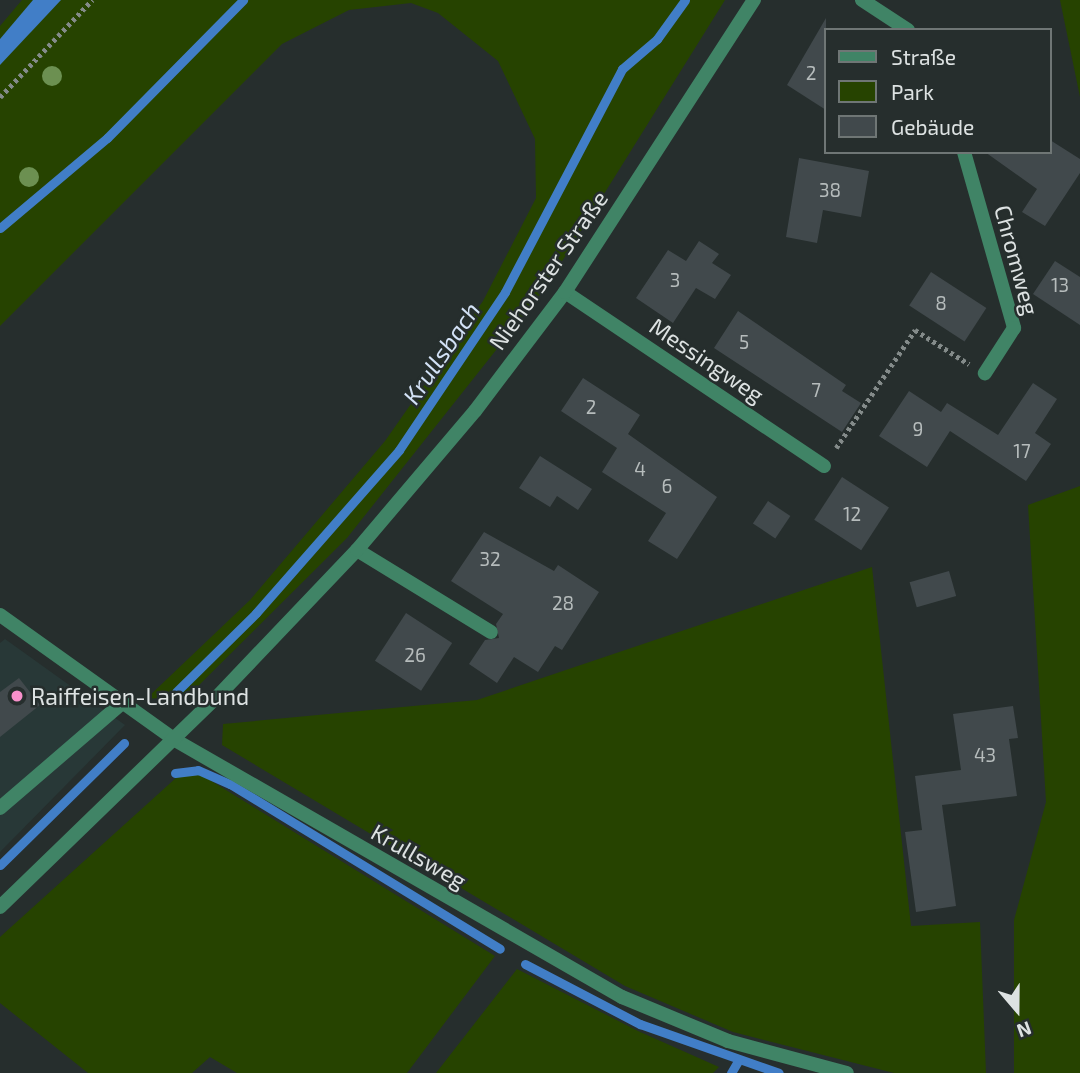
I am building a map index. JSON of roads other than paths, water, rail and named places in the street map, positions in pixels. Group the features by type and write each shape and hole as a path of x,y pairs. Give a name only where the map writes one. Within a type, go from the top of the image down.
{"street":[{"name":"Niehorster Straße","path":"0,907 175,740 357,550 565,292 754,0"},
{"path":"862,0 905,28"},
{"name":"Chromweg","path":"965,154 1014,328 985,373"},
{"name":"Messingweg","path":"565,292 824,466"},
{"path":"357,550 491,632"},
{"name":"Krullsweg","path":"0,615 175,740 622,997 728,1041 847,1073"},
{"path":"0,808 121,704"}],"water":[{"path":"33,0 61,0 0,65 0,39"}],"waterway":[{"path":"0,228 107,138 243,0"},
{"name":"Krullsbach","path":"176,692 256,613 399,450 505,292 622,69 657,39 685,0"},
{"path":"0,865 124,743"},
{"path":"175,773 198,770 230,784 500,949"},
{"path":"525,964 640,1024 779,1073"},
{"path":"731,1073 738,1061"}],"place":[{"name":"Raiffeisen-Landbund","path":"17,696"}]}
